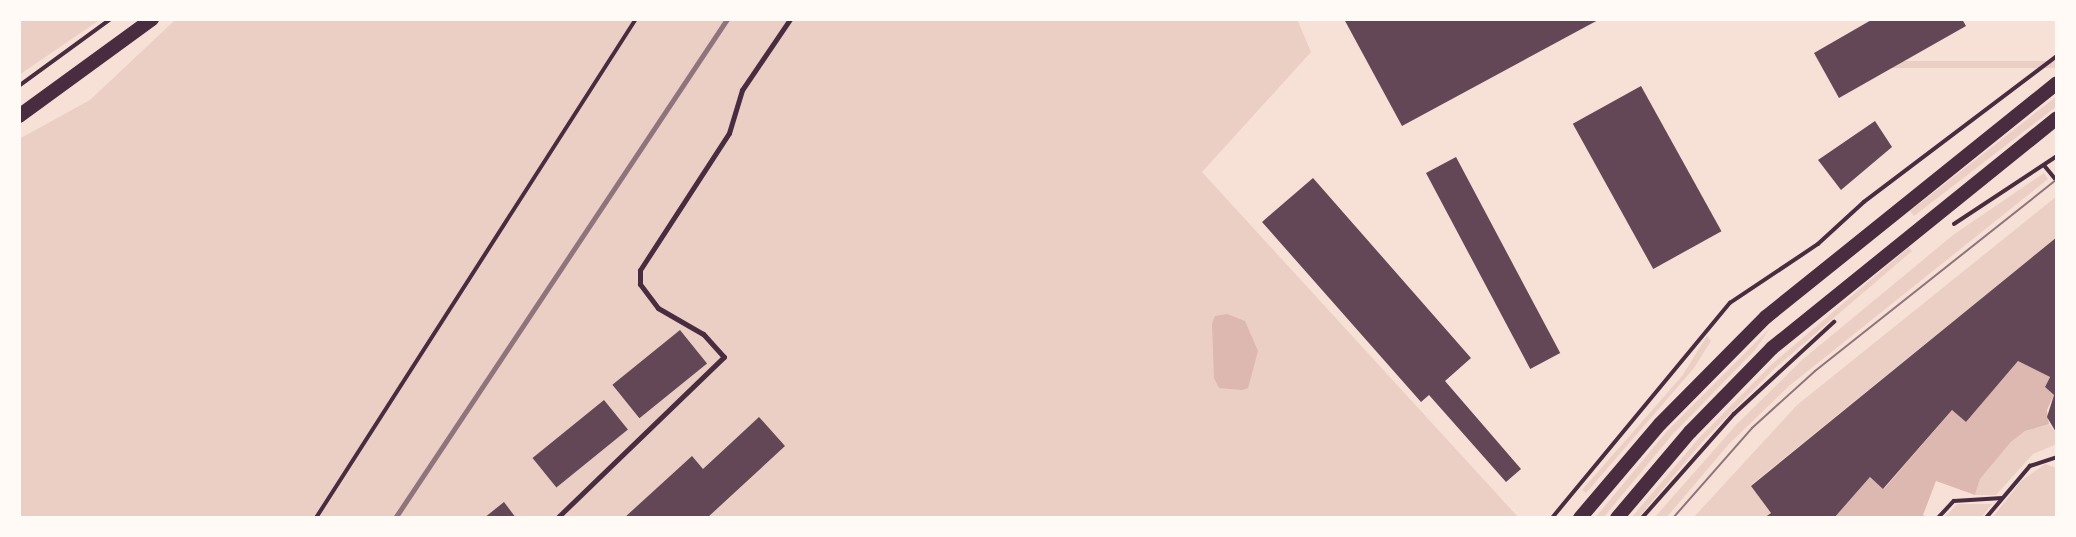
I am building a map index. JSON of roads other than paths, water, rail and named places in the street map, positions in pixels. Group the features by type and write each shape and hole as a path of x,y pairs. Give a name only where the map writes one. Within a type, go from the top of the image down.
{"main road":[{"path":"19,117 152,19"},
{"path":"1580,518 1660,424 1766,317 2057,83"},
{"path":"1617,518 1690,432 1772,348 2057,118"}],"lane":[{"path":"557,518 724,357 703,334 658,308 640,284 640,270 729,133 742,90 790,19"}],"tram line":[{"path":"1673,518 1752,428 1815,371 2057,179"}],"railway":[{"path":"395,518 727,19"}]}
